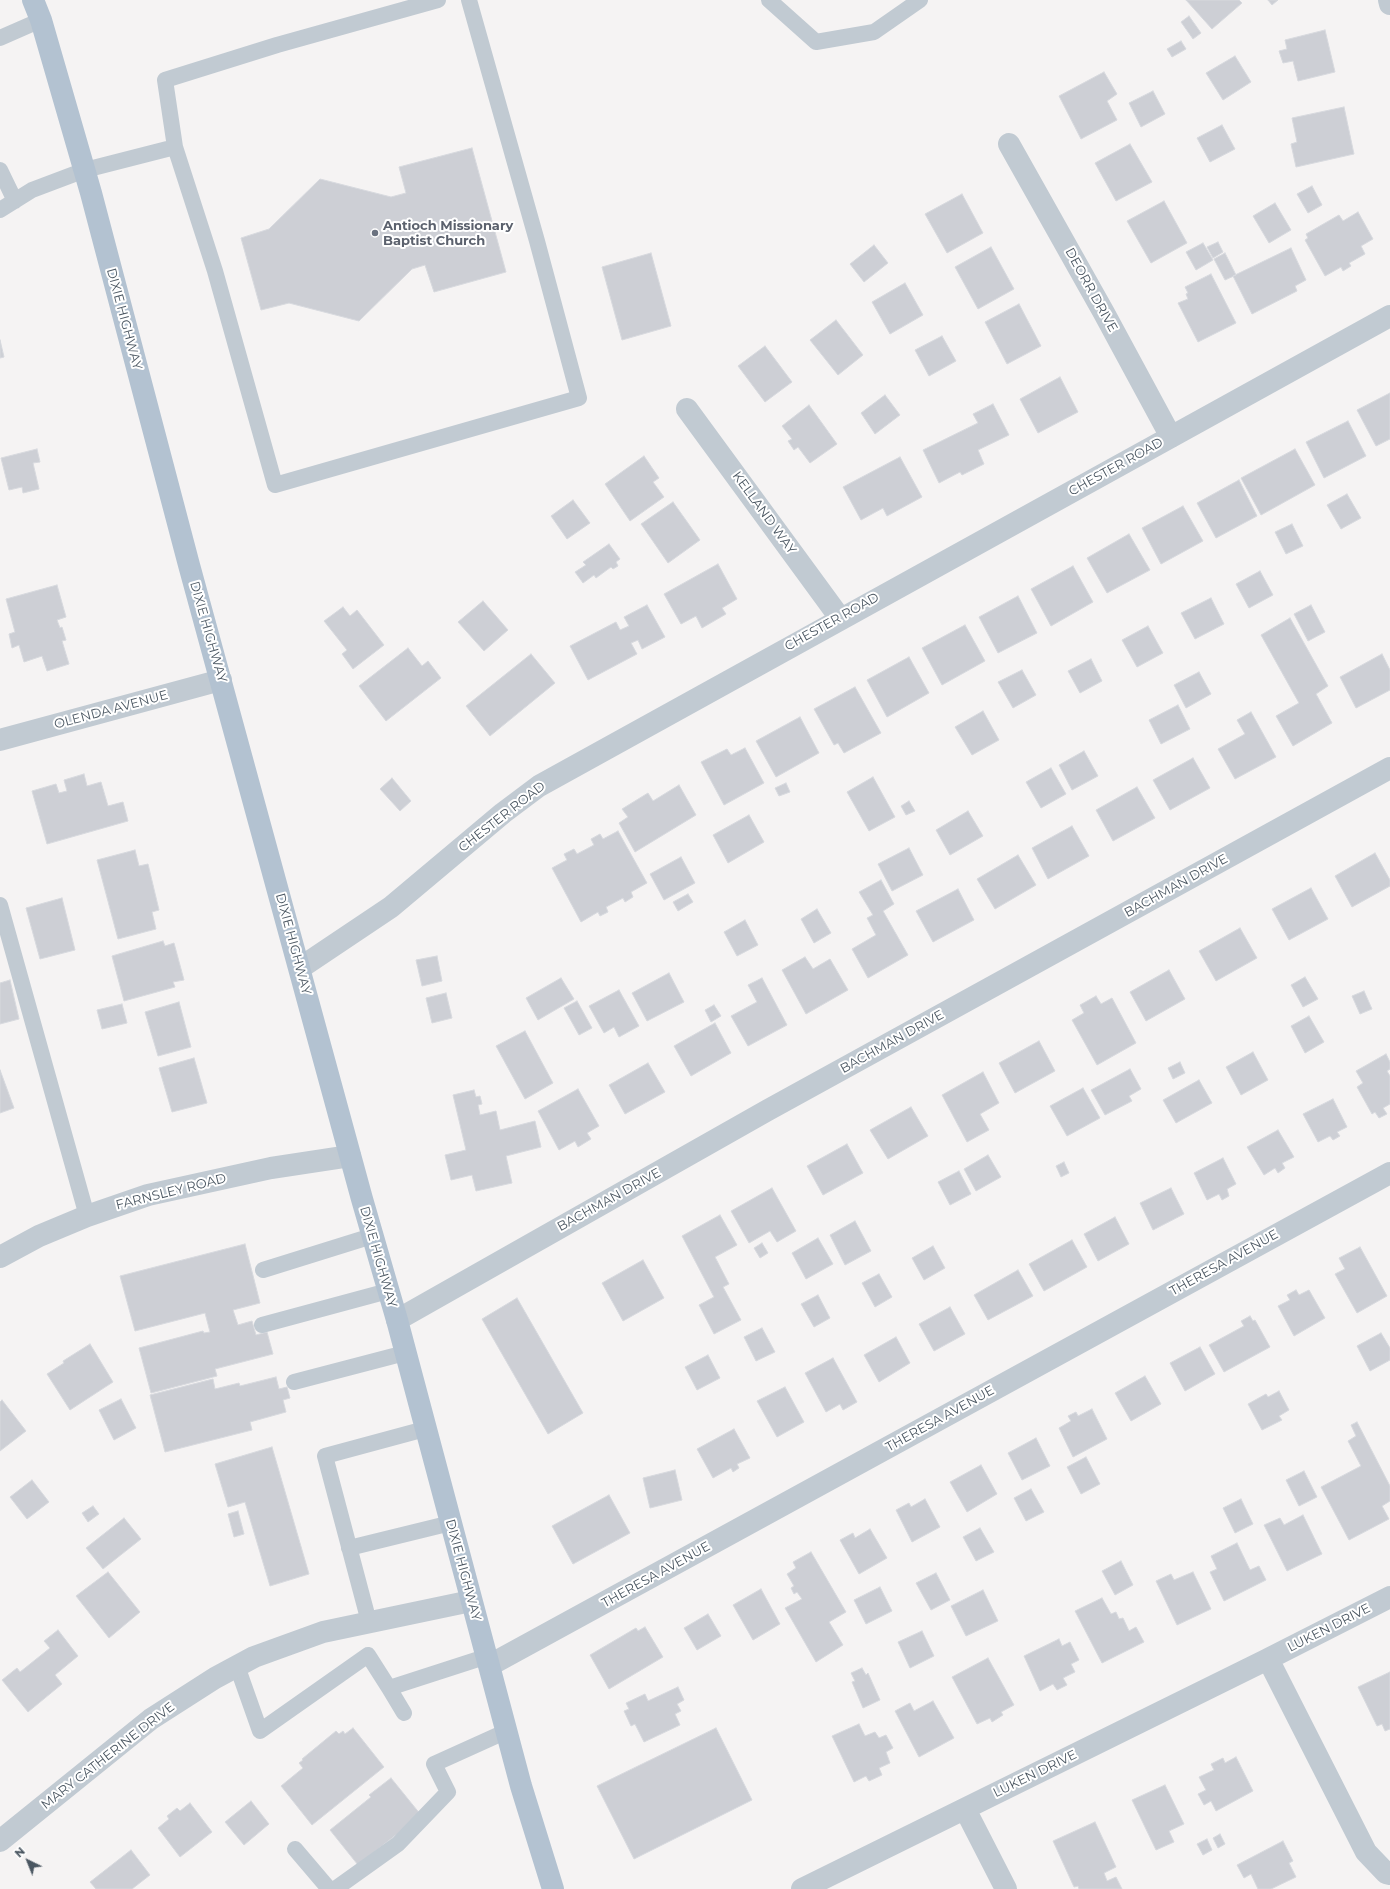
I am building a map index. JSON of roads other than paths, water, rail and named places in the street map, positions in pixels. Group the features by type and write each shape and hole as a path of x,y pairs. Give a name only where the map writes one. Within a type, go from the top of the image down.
{"main road":[{"name":"DIXIE HIGHWAY","path":"33,0 41,20 85,170 189,565 372,1236 397,1320 471,1601 489,1661 521,1786 553,1889"}],"street":[{"path":"1389,0 1390,4"},
{"name":"DEORR DRIVE","path":"1009,144 1104,313 1171,437"},
{"name":"CHESTER ROAD","path":"300,968 390,907 503,813 539,786 840,618 1390,316"},
{"name":"KELLAND WAY","path":"687,410 840,618"},
{"name":"OLENDA AVENUE","path":"0,740 221,680"},
{"name":"BACHMAN DRIVE","path":"397,1320 775,1106 1390,768"},
{"name":"FARNSLEY ROAD","path":"0,1257 40,1236 87,1216 148,1195 271,1168 350,1156"},
{"name":"THERESA AVENUE","path":"489,1661 1390,1173"},
{"name":"LUKEN DRIVE","path":"802,1889 1390,1598"},
{"name":"MARY CATHERINE DRIVE","path":"0,1841 152,1719 216,1678 254,1657 322,1632 471,1601"},
{"path":"1268,1659 1366,1852 1386,1873 1390,1874"},
{"path":"965,1808 1006,1889"}],"lane":[{"path":"438,0 277,45 165,80 175,147 215,271 275,485 579,398 535,234 469,0"},
{"path":"769,0 816,42 874,32 920,0"},
{"path":"0,38 41,20"},
{"path":"0,210 32,190 85,170 175,147"},
{"path":"0,170 15,201"},
{"path":"0,905 87,1216"},
{"path":"263,1270 372,1236"},
{"path":"262,1325 388,1291"},
{"path":"294,1382 405,1353"},
{"path":"369,1622 325,1456 425,1429"},
{"path":"349,1548 450,1523"},
{"path":"237,1666 260,1732 368,1656 404,1713"},
{"path":"389,1688 489,1661"},
{"path":"335,1889 398,1844 448,1792 434,1764 507,1731"},
{"path":"294,1848 329,1889"}],"place":[{"name":"Antioch Missionary Baptist Church","path":"375,233"}]}
